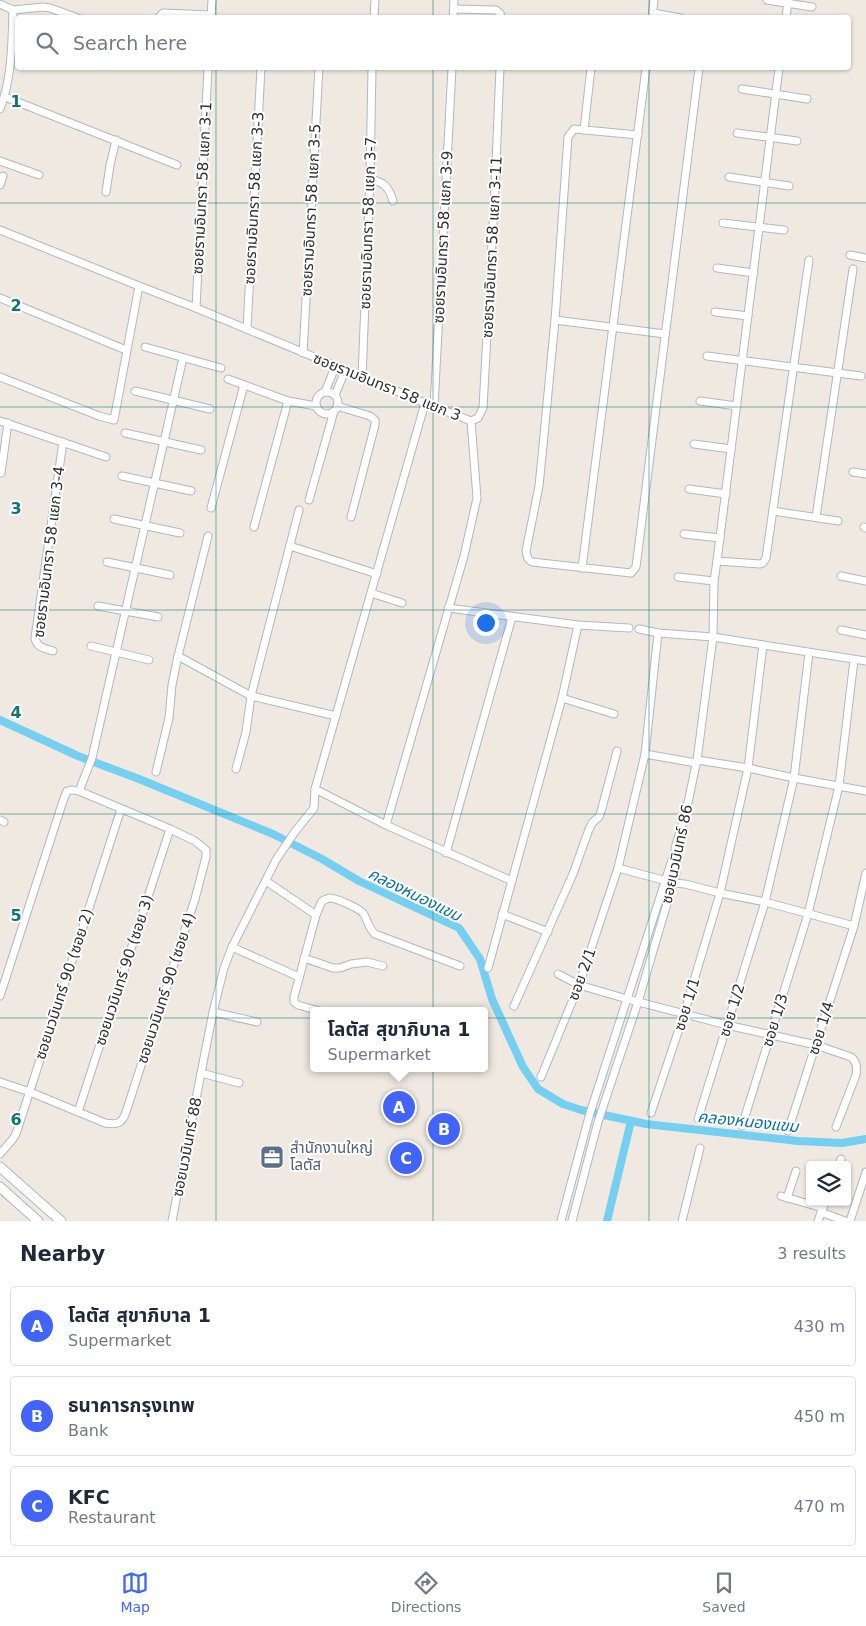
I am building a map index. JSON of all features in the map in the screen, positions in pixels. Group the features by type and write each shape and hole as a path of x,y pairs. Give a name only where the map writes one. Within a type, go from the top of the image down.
{"main road":[{"path":"0,1167 61,1221"},
{"path":"0,1188 38,1221"}],"street":[{"path":"211,15 212,0"},
{"path":"374,15 375,0"},
{"path":"453,15 454,0"},
{"path":"653,15 654,0"},
{"path":"767,0 788,1 812,6"},
{"path":"786,15 788,1"},
{"path":"0,4 13,10 43,7 68,15"},
{"path":"454,9 496,10 500,15"},
{"path":"0,109 5,97 11,53 13,10"},
{"path":"160,15 162,13 186,15"},
{"name":"ซอยรามอินทรา 58 แยก 3-1","path":"196,308 208,70"},
{"name":"ซอยรามอินทรา 58 แยก 3-3","path":"246,329 261,70"},
{"name":"ซอยรามอินทรา 58 แยก 3-5","path":"303,353 320,70"},
{"name":"ซอยรามอินทรา 58 แยก 3-7","path":"362,378 370,179 372,70"},
{"name":"ซอยรามอินทรา 58 แยก 3-9","path":"434,407 452,70"},
{"name":"ซอยรามอินทรา 58 แยก 3-11","path":"471,421 478,418 483,408 500,70"},
{"path":"584,130 591,70"},
{"path":"582,568 646,70"},
{"path":"638,135 574,130 568,137 555,320 542,463 526,551 528,560 532,562 631,573 636,567 699,70"},
{"name":"ซอยนวมินทร์ 86","path":"561,1221 590,1112 676,848 697,762 713,637 714,581 779,70"},
{"path":"742,89 807,99"},
{"path":"5,97 177,165"},
{"path":"737,133 797,141"},
{"path":"106,192 116,140"},
{"path":"0,161 38,176"},
{"path":"0,185 3,176"},
{"path":"729,177 789,186"},
{"path":"370,179 386,185 390,190 393,201"},
{"path":"723,223 784,230"},
{"name":"ซอยรามอินทรา 58 แยก 3","path":"0,230 471,421 477,498 464,556 386,825"},
{"path":"850,255 866,258"},
{"path":"717,561 760,564 765,560 767,554 809,260"},
{"path":"717,268 754,273"},
{"path":"816,517 853,269"},
{"path":"0,377 99,416 114,420 139,286"},
{"path":"0,298 126,350"},
{"path":"715,312 748,316"},
{"path":"555,320 665,334"},
{"path":"145,347 221,368"},
{"path":"707,356 862,376"},
{"path":"79,791 92,758 183,358"},
{"path":"335,367 325,392 317,399 316,406 318,410 327,414 336,409 370,416 375,420 351,517"},
{"path":"335,395 345,370"},
{"path":"228,379 288,401 316,406"},
{"path":"211,508 244,384"},
{"path":"135,391 210,408"},
{"path":"309,500 338,402 335,395 325,392"},
{"path":"254,527 288,401"},
{"path":"700,401 737,406"},
{"name":"ซอยนวมินทร์ 88","path":"172,1221 219,984 232,947 266,881 294,833 314,808 315,789 424,403"},
{"path":"1,473 4,422"},
{"name":"ซอยรามอินทรา 58 แยก 3-4","path":"4,422 106,457"},
{"path":"125,433 201,450"},
{"name":"ซอยรามอินทรา 58 แยก 3-4","path":"53,651 40,647 36,644 35,638 63,442"},
{"path":"694,444 731,449"},
{"path":"853,472 866,474"},
{"path":"122,476 191,491"},
{"path":"689,489 726,494"},
{"path":"236,769 246,732 251,696 299,510"},
{"path":"773,511 838,521"},
{"path":"114,519 180,533"},
{"path":"684,534 720,538"},
{"path":"156,772 169,718 172,685 178,656 208,536"},
{"path":"290,546 377,574"},
{"path":"107,562 170,575"},
{"path":"841,576 866,581"},
{"path":"678,578 714,581"},
{"path":"371,593 402,603"},
{"path":"98,606 158,617"},
{"path":"448,608 578,625 629,628"},
{"path":"446,853 512,616"},
{"path":"488,968 562,698 578,625"},
{"path":"639,629 658,633 713,637 866,661"},
{"path":"841,630 866,635"},
{"name":"ซอย 2/1","path":"541,1077 578,985 618,868 645,754 658,633"},
{"name":"ซอย 1/1","path":"651,1113 684,1014 720,893 748,768 763,645"},
{"path":"91,646 149,660"},
{"name":"ซอย 1/2","path":"698,1118 765,902 794,778 809,653"},
{"path":"178,656 251,696 336,716"},
{"name":"ซอย 1/3","path":"742,1126 808,914 839,786 854,660"},
{"path":"562,698 614,714"},
{"path":"514,1006 573,874 592,822 599,817 616,751"},
{"path":"645,754 748,768 866,791"},
{"path":"315,789 386,825 512,881"},
{"path":"0,996 62,801 67,791 79,791 170,829"},
{"name":"ซอยนวมินทร์ 90 (ซอย 2)","path":"0,1154 16,1134 121,809"},
{"name":"ซอยนวมินทร์ 90 (ซอย 4)","path":"78,1112 115,1125 120,1124 124,1119 195,899 206,857 206,850 195,841 170,829"},
{"name":"ซอยนวมินทร์ 90 (ซอย 3)","path":"78,1112 170,829"},
{"name":"ซอยนวมินทร์ 86","path":"572,1221 600,1115 638,1002 674,883 676,848"},
{"path":"618,868 674,883 765,902 854,926"},
{"name":"ซอย 1/4","path":"788,1130 854,926 866,873"},
{"path":"266,881 316,915"},
{"path":"310,1008 298,1005 294,1002 294,997 316,915 322,901 328,898 361,911 366,918 370,930 375,934 460,966"},
{"path":"502,914 548,932"},
{"path":"232,947 299,976"},
{"path":"304,958 333,968 367,962 383,966"},
{"path":"558,974 578,985 638,1002 816,1045 851,1057 855,1060 857,1067 856,1075 836,1127"},
{"path":"212,1012 257,1022"},
{"path":"201,1073 239,1082"},
{"path":"0,1082 78,1112"},
{"path":"590,1112 600,1115"},
{"path":"682,1221 700,1148"},
{"path":"796,1171 784,1197 823,1208 845,1221"},
{"path":"850,1221 866,1172"},
{"path":"818,1221 823,1208"}],"waterway":[{"name":"คลองหนองแขม","path":"0,720 78,756 273,834 322,859 359,881 459,928 480,959 492,999 523,1067 538,1089 563,1104 581,1110 646,1124 798,1141 842,1143 866,1139"},
{"path":"607,1221 631,1121"}],"place":[{"name":"โลตัส สุขาภิบาล 1","path":"399,1107"},
{"name":"ธนาคารกรุงเทพ","path":"444,1129"},
{"name":"สำนักงานใหญ่ โลตัส","path":"272,1157"},
{"name":"KFC","path":"406,1158"}]}
